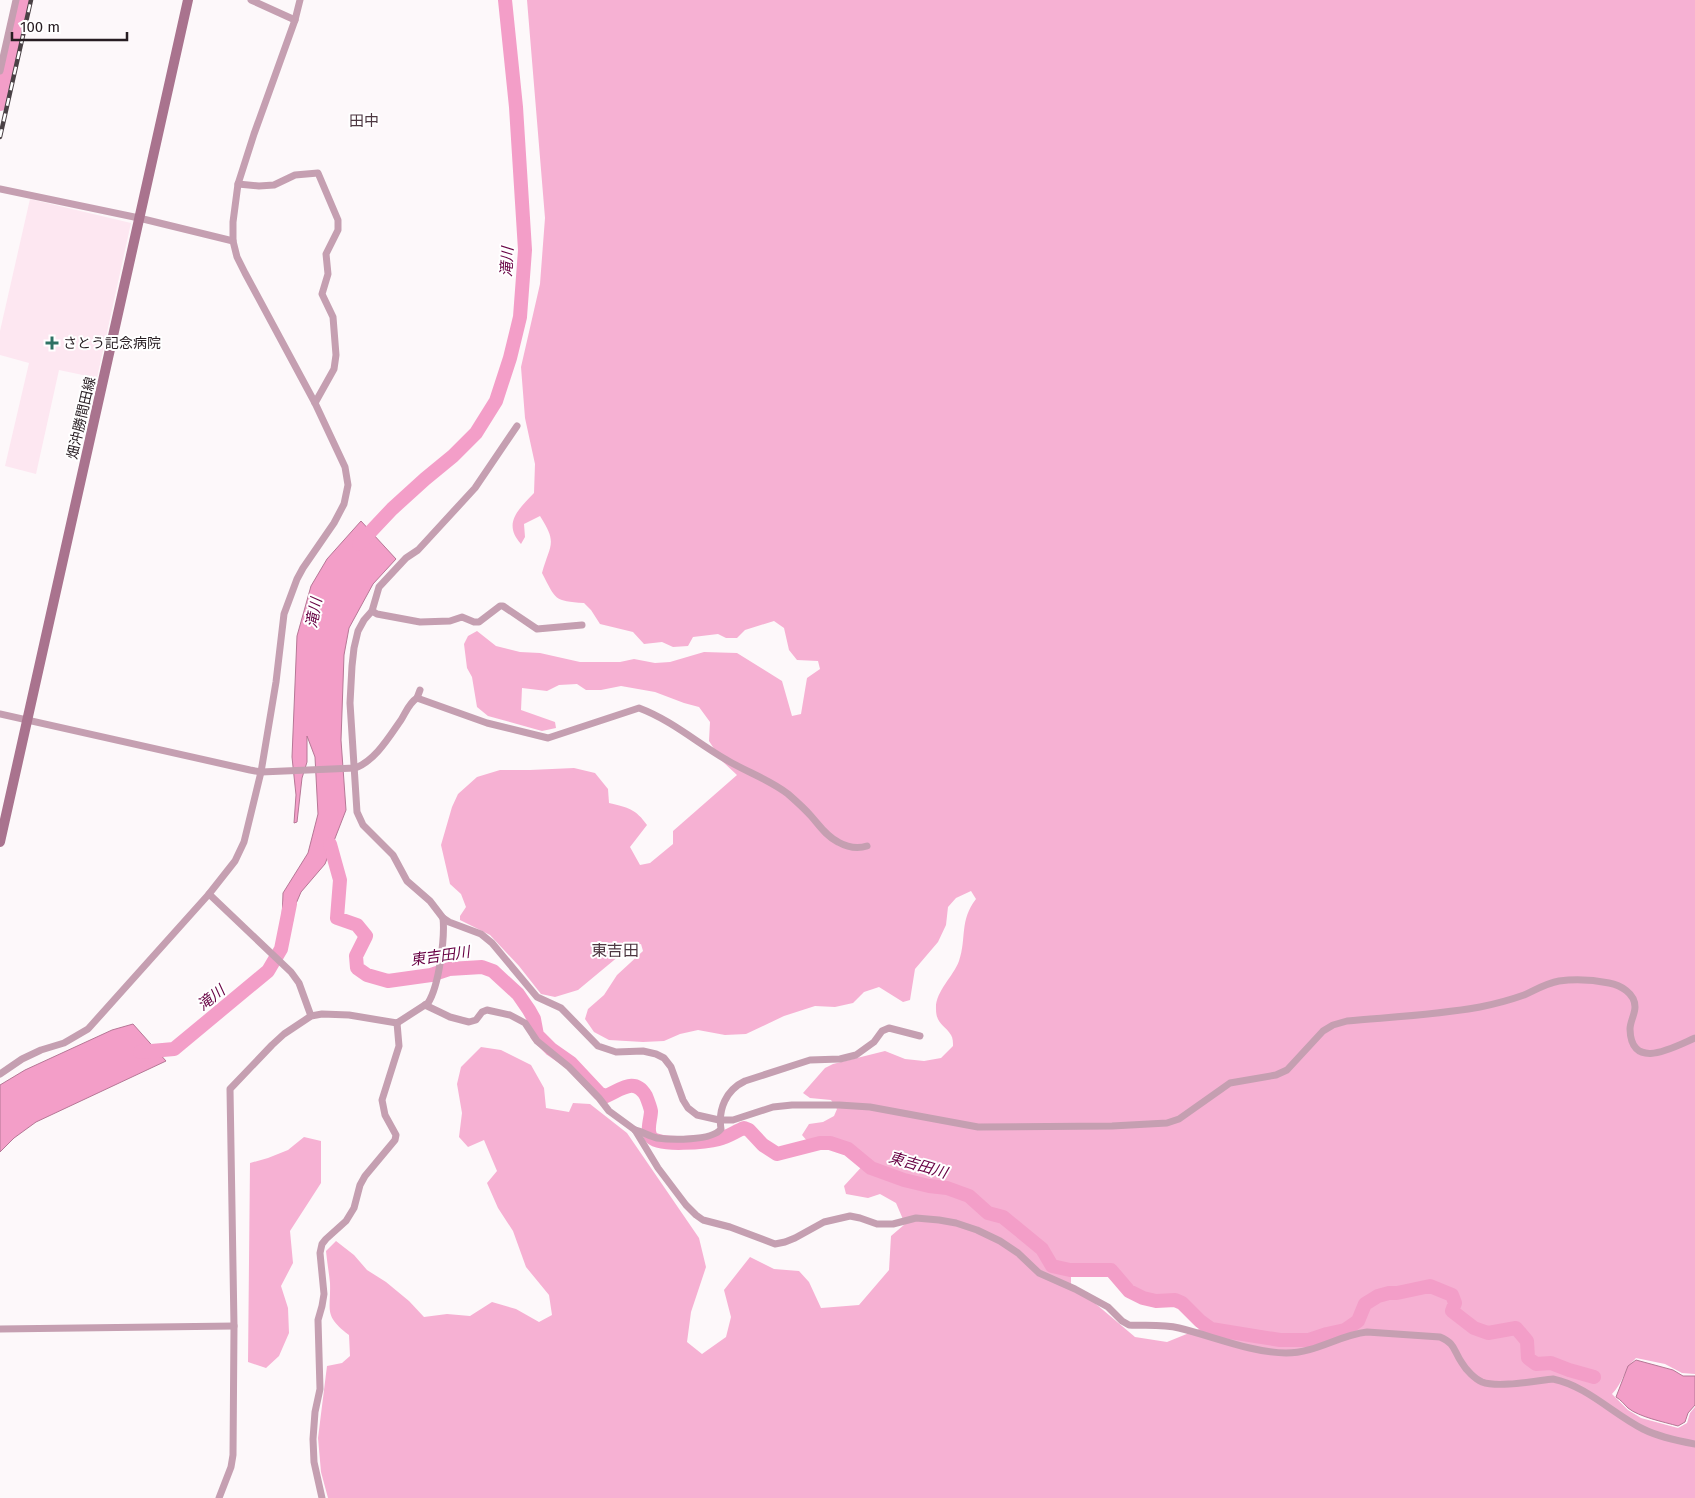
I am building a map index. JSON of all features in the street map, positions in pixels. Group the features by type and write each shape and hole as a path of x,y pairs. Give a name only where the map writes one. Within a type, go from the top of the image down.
{"main road":[{"name":"畑沖勝間田線","path":"0,842 188,0"}],"street":[{"path":"0,71 3,45 16,0"},
{"path":"251,0 295,20"},
{"path":"0,1074 22,1059 64,1043 88,1029 209,894 235,861 244,842 261,772 276,682 284,614 303,568 344,504 348,485 345,467 315,403 245,273 237,256 233,241 233,222 238,184 295,20 300,0"},
{"path":"238,184 274,185 295,175 318,173 338,220 338,230 326,254 328,274 322,294 333,317 336,355 334,369 315,403"},
{"path":"0,189 139,218 233,241"},
{"path":"517,426 475,488 418,550 406,558 380,587 372,611 358,631 354,648 350,703 357,812 363,825 392,855 407,881 430,901 443,918 481,934 492,943 537,997 561,1008 598,1046 616,1052 643,1050 664,1058 672,1068 683,1100 688,1108 697,1115 719,1120 733,1120 773,1107 839,1105 870,1107 978,1127 1102,1126 1167,1123 1179,1120 1230,1083 1270,1077 1287,1070 1322,1030 1332,1025 1347,1021 1481,1007 1522,995 1559,981 1572,980 1609,983 1623,988 1632,997 1635,1006 1630,1027 1632,1040 1636,1048 1648,1054 1661,1053 1695,1038"},
{"path":"372,611 377,614 420,622 450,621 462,617 479,622 500,606 503,606 537,629 582,625"},
{"path":"0,714 261,772 354,768 364,764 374,754 401,720 412,701 417,698 420,690"},
{"path":"417,698 487,723 548,738 639,708 681,729 725,760 780,788 838,842 850,847 861,848 867,846"},
{"path":"209,894 291,972 299,983 312,1016"},
{"path":"219,1498 234,1455 230,1088 284,1034 312,1016 322,1014 349,1015 397,1023 425,1005 431,999 438,976 443,918"},
{"path":"425,1005 450,1017 469,1022 476,1020 482,1012 488,1010 510,1015 525,1023 536,1041 568,1067 599,1098 609,1111 635,1130 671,1140 711,1136 718,1133 721,1129 719,1120 722,1105 738,1084 745,1081 810,1060 840,1059 856,1055 874,1042 882,1031 888,1028 920,1036"},
{"path":"322,1498 314,1462 313,1439 315,1412 320,1389 318,1320 324,1294 320,1253 322,1244 346,1221 354,1208 360,1185 365,1176 395,1140 396,1135 385,1115 382,1100 399,1046 397,1023"},
{"path":"635,1130 658,1168 696,1216 775,1244 795,1238 824,1222 850,1216 877,1224 893,1224 916,1218 939,1220 977,1230 1000,1241 1018,1253 1039,1273 1075,1289 1108,1307 1122,1321 1129,1325 1177,1327 1259,1350 1285,1353 1303,1352 1325,1346 1355,1333 1367,1332 1440,1337 1449,1341 1454,1346 1462,1364 1481,1382 1496,1384 1553,1379 1562,1381 1598,1400 1642,1428 1656,1434 1695,1444"},
{"path":"0,1329 234,1326"}],"shaded area":[{"path":"527,0 1695,0 1695,1374 1682,1373 1665,1364 1636,1358 1612,1394 1628,1410 1641,1418 1678,1428 1687,1423 1690,1413 1695,1407 1695,1498 328,1498 321,1472 318,1438 327,1366 342,1363 350,1356 349,1335 335,1322 330,1312 330,1283 326,1251 336,1241 354,1255 367,1270 386,1282 409,1301 424,1317 447,1314 470,1316 492,1302 516,1309 539,1322 552,1315 549,1295 526,1267 513,1231 498,1208 487,1183 497,1171 484,1140 468,1147 459,1137 462,1113 457,1084 461,1067 481,1047 501,1050 531,1065 544,1088 546,1108 569,1112 573,1103 590,1104 627,1133 699,1238 706,1267 691,1312 687,1342 702,1354 726,1337 731,1317 724,1290 750,1257 774,1269 799,1271 809,1282 821,1308 859,1305 889,1270 891,1236 905,1224 896,1203 880,1194 868,1198 846,1194 844,1186 866,1162 855,1149 848,1145 833,1141 808,1142 802,1135 809,1124 823,1122 834,1116 837,1109 831,1100 810,1098 803,1093 825,1068 833,1064 885,1051 905,1059 924,1061 941,1058 953,1046 951,1035 941,1024 936,1014 936,1003 959,961 965,922 976,899 971,891 956,898 948,907 946,925 938,942 915,969 910,1000 903,1002 879,987 864,992 853,1003 835,1007 815,1006 784,1016 746,1034 725,1035 698,1030 680,1034 664,1041 609,1040 594,1032 585,1019 588,1009 604,995 617,975 643,951 641,944 631,946 578,990 555,997 541,994 519,966 490,935 460,920 460,916 466,907 461,894 450,884 441,845 452,807 458,794 477,777 500,770 574,768 595,773 608,789 609,803 631,810 639,815 647,825 630,847 640,865 650,863 673,844 673,831 737,775 722,761 709,741 710,722 699,707 655,692 621,686 601,690 586,690 577,684 559,685 547,691 522,688 521,710 555,722 556,728 542,731 488,716 477,707 472,677 467,668 464,644 468,636 477,631 496,646 580,662 620,662 634,659 655,663 670,662 704,652 737,653 782,681 792,716 801,714 807,678 820,669 818,661 797,660 789,650 784,628 774,621 745,630 737,638 726,638 718,634 693,637 688,646 673,647 662,642 644,644 633,632 600,624 584,603 561,600 554,594 542,573 550,550 551,539 546,525 540,516 524,524 525,537 521,544 515,536 513,523 515,517 534,493 535,464 525,418 521,367 540,284 545,218","holes":["1092,1266 1114,1267 1129,1283 1147,1295 1175,1295 1204,1319 1199,1329 1167,1342 1135,1337 1090,1299 1071,1288 1071,1273"]},
{"name":"さとう記念病院","path":"30,199 131,223 97,378 59,370 36,474 5,466 29,363 0,355 0,331"},
{"path":"304,1137 321,1141 321,1183 290,1231 293,1263 281,1286 288,1308 289,1333 279,1356 266,1368 248,1362 250,1163 288,1150"}],"water":[{"path":"361,521 396,559 373,584 349,628 344,655 341,740 346,810 325,864 301,892 295,906 292,925 282,921 283,893 308,853 318,814 315,757 307,736 307,762 302,778 297,822 294,823 296,795 292,757 297,636 311,586 327,559"},
{"path":"133,1024 166,1061 36,1122 14,1138 0,1152 0,1085 25,1070 112,1030"},
{"path":"1636,1360 1673,1370 1683,1376 1695,1376 1695,1405 1688,1413 1685,1422 1678,1426 1645,1417 1628,1408 1616,1397 1628,1366"}],"waterway":[{"path":"0,104 23,0"},
{"name":"滝川","path":"359,544 392,509 453,456 476,433 496,401 510,358 520,317 525,250 516,107 505,0"},
{"name":"東吉田川","path":"330,844 340,880 337,918 357,925 366,936 356,956 357,968 367,975 388,981 431,975 449,969 482,967 493,971 518,994 534,1019 537,1035 551,1049 571,1063 600,1094 606,1096 628,1086 637,1087 642,1090 651,1111 649,1128 651,1137 655,1140 672,1143 713,1140 744,1128 749,1130 763,1145 777,1154 820,1143 830,1143 848,1149 871,1168 904,1180 947,1188 969,1196 988,1213 1003,1217 1042,1249 1052,1266 1070,1270 1111,1270 1129,1291 1143,1298 1156,1301 1175,1300 1182,1303 1211,1329 1280,1340 1309,1340 1345,1330 1358,1321 1365,1304 1378,1296 1430,1286 1452,1295 1455,1303 1452,1311 1474,1328 1488,1333 1516,1328 1527,1341 1528,1358 1536,1364 1551,1363 1594,1377"},
{"name":"滝川","path":"140,1052 174,1049 268,971 281,949 290,904"}],"railway":[{"path":"0,137 31,0"}],"place":[{"name":"さとう記念病院","path":"52,343"}],"district":[{"name":"田中","path":"364,121"},
{"name":"東吉田","path":"615,950"}]}
